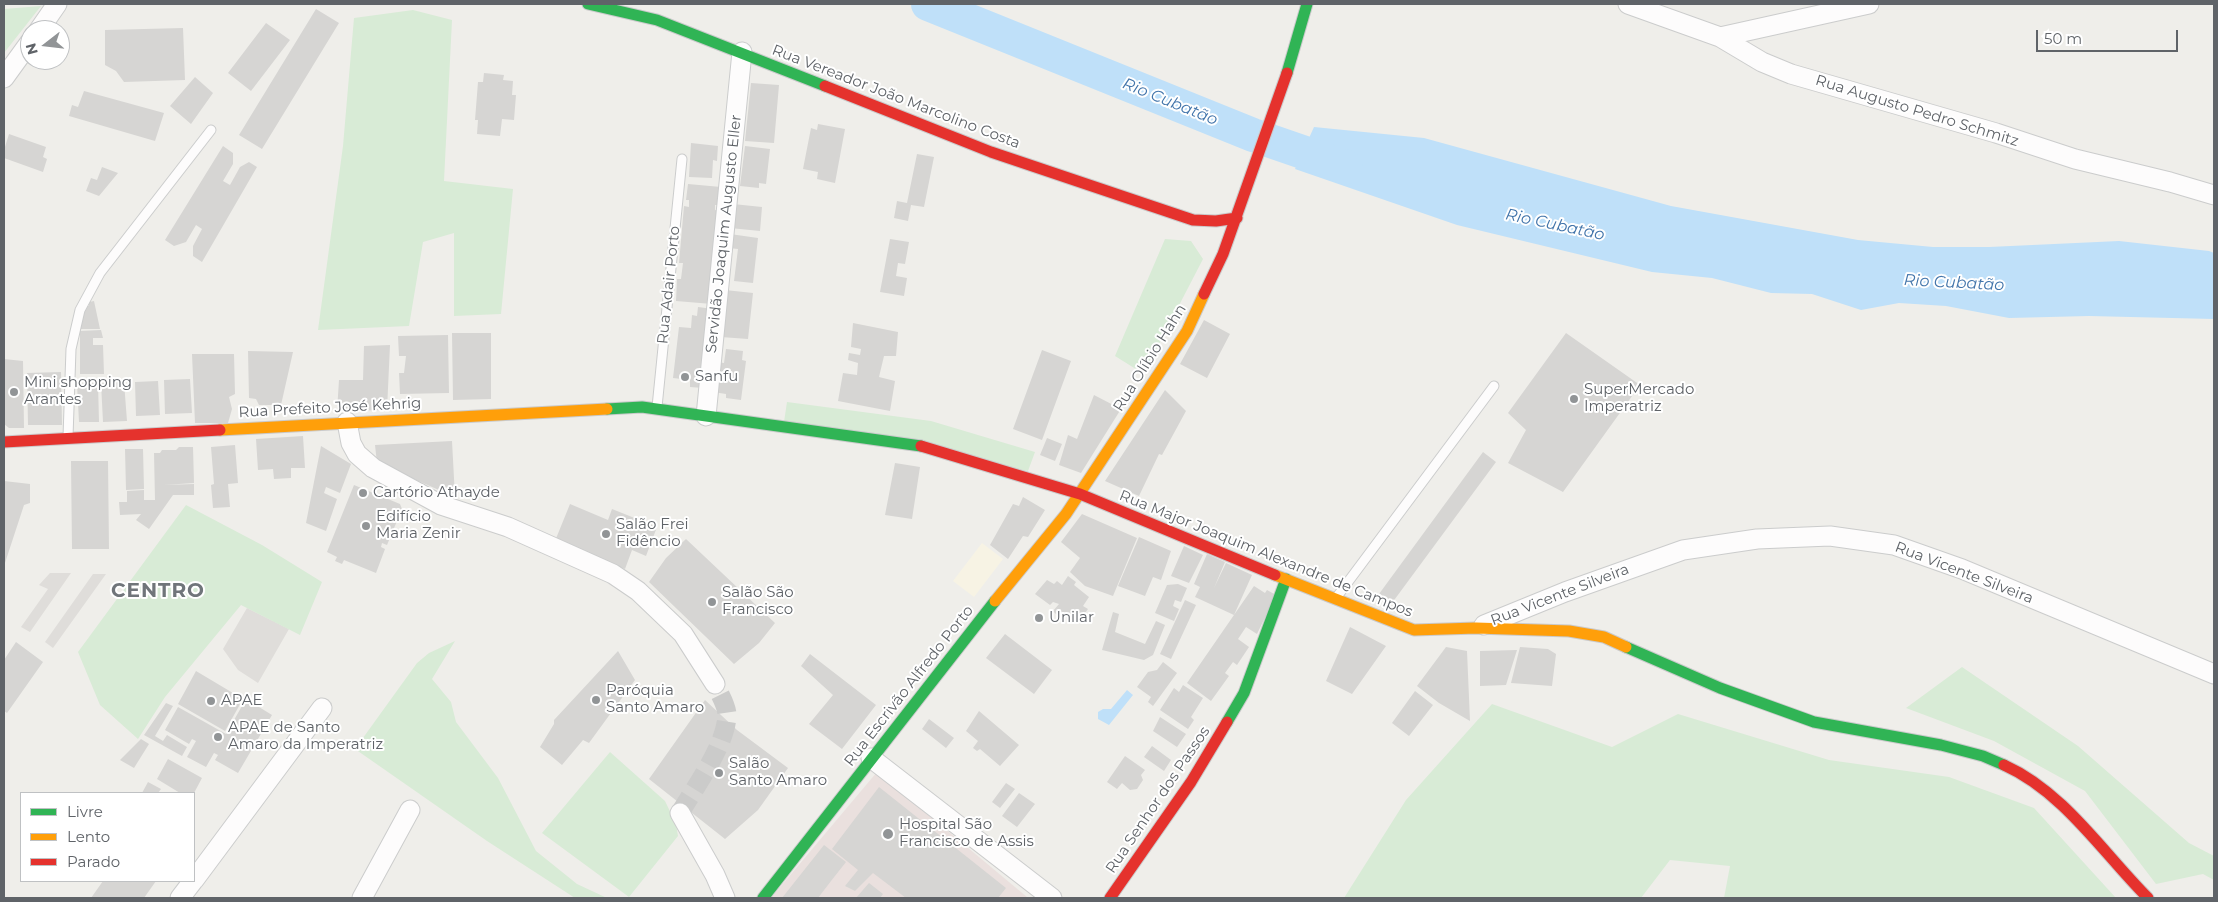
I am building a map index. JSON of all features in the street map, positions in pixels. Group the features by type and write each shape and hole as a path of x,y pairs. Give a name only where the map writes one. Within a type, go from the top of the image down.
{"main road":[{"name":"Rua Vereador João Marcolino Costa","path":"588,4 657,20 991,152 1193,220 1216,221 1237,218"},
{"name":"Rua Olíbio Hahn","path":"1080,494 1173,356 1187,331 1223,254 1287,75 1307,4"},
{"name":"Rua Vereador João Marcolino Costa","path":"1193,220 1210,235 1223,254"},
{"name":"Rua Prefeito José Kehrig","path":"4,442 68,440 346,422 642,407 706,416"},
{"name":"Rua Major Joaquim Alexandre de Campos","path":"706,416 925,447 1080,494 1334,600 1414,630 1476,628 1569,631 1604,637 1720,688 1814,722 1941,745 1983,756 2020,773 2054,800 2086,829 2120,870 2148,898"},
{"name":"Rua Escrivão Alfredo Porto","path":"763,898 972,629 1066,514 1080,494"},
{"name":"Rua Senhor dos Passos","path":"1110,898 1191,782 1244,693 1286,579"}],"street":[{"path":"45,20 57,4"},
{"name":"Rua Augusto Pedro Schmitz","path":"1628,4 1720,38 1762,62 1791,74 1996,133 2075,159 2170,182 2214,195"},
{"path":"1720,38 1870,4"},
{"name":"Servidão Joaquim Augusto Eller","path":"706,416 742,52"},
{"path":"4,78 20,56"},
{"path":"346,422 350,443 357,454 374,468 441,504 508,527 613,574 638,591 683,634 715,684"},
{"name":"Rua Vicente Silveira","path":"1476,628 1583,586 1683,550 1757,539 1830,536 1894,545 1928,557 2214,674"},
{"path":"195,879 322,708"},
{"path":"871,758 1052,898"},
{"path":"362,898 410,810"},
{"path":"680,813 715,875 725,898"},
{"path":"180,898 192,882"}],"lane":[{"path":"68,440 71,349 80,310 100,274 211,130"},
{"name":"Rua Adair Porto","path":"657,410 682,159"},
{"path":"1334,600 1494,386"}],"shaded area":[{"path":"982,543 1003,559 974,597 953,581"},
{"path":"50,573 71,573 30,632 21,627 48,589 39,585"},
{"path":"93,574 106,574 53,648 45,642"},
{"path":"247,608 289,629 258,683 238,670 223,649"},
{"name":"Hospital São Francisco de Assis","path":"877,772 1027,897 771,898"}],"green space":[{"path":"41,6 30,20 20,20 20,33 4,53 4,9"},
{"path":"413,10 452,20 444,181 513,189 501,314 454,316 454,233 423,242 409,326 318,330 343,146 354,18"},
{"path":"1165,239 1191,241 1203,259 1145,371 1139,371 1115,356"},
{"path":"787,402 931,421 1035,452 1028,471 784,422"},
{"path":"186,505 262,545 322,582 300,635 241,605 165,697 138,739 100,705 78,652"},
{"path":"455,641 432,679 451,702 456,722 498,778 536,851 577,884 607,898 575,898 487,841 355,749 417,663 429,653"},
{"path":"1962,667 2078,746 2189,843 2214,856 2214,880 2203,874 2156,884 2085,791 1994,741 1906,708"},
{"path":"1492,704 1612,747 1678,714 1829,760 1949,777 2034,808 2116,898 1724,898 1730,866 1670,860 1641,898 1344,898 1406,800"},
{"path":"610,752 665,801 676,824 678,836 629,897 542,833"}],"water":[{"path":"1314,127 1424,138 1671,206 1858,240 1933,247 1989,247 2119,241 2209,251 2214,253 2214,319 2089,316 2009,318 1946,306 1899,303 1861,310 1812,294 1771,293 1712,278 1652,272 1457,225 1295,169"},
{"path":"1127,690 1133,695 1109,725 1098,719 1098,712 1103,709 1111,709"}],"building":[{"path":"316,9 339,23 262,149 239,135"},
{"path":"266,23 290,40 251,91 228,73"},
{"path":"183,28 185,80 124,82 116,71 105,65 105,30"},
{"path":"484,73 504,75 503,80 513,81 512,95 516,95 514,120 502,119 500,136 477,134 478,120 475,120 478,82 483,82"},
{"path":"195,77 213,93 191,124 170,106"},
{"path":"751,83 779,85 774,143 745,141"},
{"path":"84,91 164,113 155,141 69,116 72,105 78,107"},
{"path":"818,124 845,129 835,183 817,179 818,172 803,169 811,128 817,130"},
{"path":"9,134 46,147 43,157 47,159 43,172 4,158 4,150"},
{"path":"691,143 718,146 717,161 713,160 712,178 689,177"},
{"path":"223,146 233,153 233,164 223,181 230,185 240,167 249,162 257,167 202,262 193,256 193,246 202,229 196,225 186,242 174,246 165,240"},
{"path":"745,146 770,149 766,184 759,183 759,188 740,186"},
{"path":"917,154 934,157 924,207 911,205 908,221 894,218 897,201 907,203"},
{"path":"102,167 118,173 99,196 86,191 91,178 97,180"},
{"path":"688,184 721,187 719,205 715,205 715,210 721,211 712,304 676,301 677,279 681,279 683,263 679,263 684,206 689,207 689,200 686,200"},
{"path":"733,204 762,207 760,231 730,228"},
{"path":"730,234 758,238 753,283 734,281 738,249 729,248"},
{"path":"890,239 909,242 905,264 898,263 896,276 907,278 904,296 880,292"},
{"path":"725,290 753,293 748,339 721,337"},
{"path":"94,301 100,329 79,329 85,306 89,306 89,302"},
{"path":"698,307 713,309 703,388 690,387 690,380 673,378 679,327 691,328 692,315 697,316"},
{"path":"1204,320 1230,334 1207,378 1180,364"},
{"path":"853,323 898,332 896,356 884,356 879,377 895,381 890,411 838,401 843,373 857,375 858,363 848,360 849,353 860,355 861,349 851,347"},
{"path":"101,330 103,338 93,338 93,345 103,345 104,374 80,374 80,331"},
{"path":"452,333 491,333 491,399 453,400"},
{"name":"SuperMercado Imperatriz","path":"1566,333 1640,385 1563,492 1508,463 1526,430 1508,413"},
{"path":"448,335 449,393 400,394 399,373 404,373 406,356 399,356 398,336"},
{"path":"390,345 387,410 337,411 339,380 363,380 364,346"},
{"path":"726,349 743,351 742,360 746,361 741,400 726,398 726,394 713,392 717,362 724,363"},
{"path":"1042,350 1071,361 1042,440 1013,429"},
{"path":"248,351 293,352 281,405 259,405 256,399 249,398"},
{"path":"192,354 234,354 235,394 229,397 232,409 228,423 195,423"},
{"name":"Mini shopping Arantes","path":"4,359 23,361 24,428 9,428 4,424"},
{"path":"61,372 62,425 28,425 27,373"},
{"path":"190,379 192,413 165,414 164,380"},
{"path":"158,381 160,415 136,416 135,382"},
{"path":"124,382 127,421 103,422 101,383"},
{"path":"98,383 99,422 79,422 77,384"},
{"path":"1165,390 1186,411 1162,455 1159,454 1139,496 1105,481"},
{"path":"1094,395 1121,409 1081,473 1059,465 1068,435 1077,439"},
{"path":"303,436 305,468 291,468 291,478 274,479 273,469 258,470 256,439"},
{"path":"1047,438 1062,444 1055,461 1040,455"},
{"path":"452,441 455,497 377,463 375,445"},
{"path":"235,445 238,483 228,484 230,507 213,508 211,485 214,484 211,447"},
{"path":"321,446 351,464 340,493 326,487 324,493 337,499 326,531 306,523"},
{"path":"179,447 193,447 194,483 164,485 194,484 194,495 173,495 149,529 136,520 141,514 120,515 119,502 127,502 127,491 144,490 144,500 155,500 154,453 160,453 162,450 176,450"},
{"path":"125,449 143,449 144,489 126,490"},
{"path":"1483,452 1496,462 1392,603 1379,594"},
{"path":"71,461 108,461 109,549 72,549"},
{"path":"895,463 920,467 912,519 885,515"},
{"path":"4,481 30,484 30,503 24,505 4,566"},
{"name":"Edifício Maria Zenir","path":"354,485 400,504 402,509 387,545 382,543 381,547 385,549 376,573 344,560 342,564 335,561 337,557 327,552"},
{"path":"1023,497 1045,510 1028,537 1023,536 1008,559 990,545 1013,504 1019,506"},
{"name":"Salão Frei Fidêncio","path":"570,504 608,520 612,509 657,527 646,556 632,550 625,569 555,541"},
{"path":"1082,514 1137,538 1113,596 1085,586 1070,572 1080,558 1061,542"},
{"path":"1139,537 1171,551 1161,580 1153,577 1145,596 1118,586"},
{"name":"Salão São Francisco","path":"686,539 775,623 759,643 734,664 649,582 666,558"},
{"path":"1184,546 1203,555 1189,583 1171,576"},
{"path":"1207,554 1225,562 1214,588 1226,563 1252,575 1234,615 1195,597 1200,587 1194,584"},
{"path":"1068,576 1076,582 1074,585 1089,597 1083,606 1088,609 1077,624 1061,612 1058,616 1053,611 1059,604 1053,602 1050,605 1035,594 1047,580 1054,584 1057,581 1062,585"},
{"path":"1178,584 1187,588 1181,602 1175,600 1173,606 1179,609 1174,621 1155,613 1167,585"},
{"path":"1254,586 1265,593 1267,590 1276,595 1257,634 1246,627 1238,639 1249,647 1237,665 1233,662 1225,673 1229,676 1211,701 1187,683"},
{"path":"1185,600 1196,605 1171,659 1160,654"},
{"path":"1113,612 1119,614 1115,632 1145,644 1156,621 1165,625 1153,655 1144,660 1102,650"},
{"path":"1350,627 1386,646 1352,694 1326,681"},
{"path":"1005,634 1052,670 1034,694 986,658"},
{"path":"16,642 43,662 7,713 4,711 4,660"},
{"path":"1446,647 1467,651 1470,721 1439,703 1417,686"},
{"path":"1520,647 1548,649 1556,654 1552,686 1511,683"},
{"path":"1517,650 1506,685 1480,686 1480,651"},
{"name":"Paróquia Santo Amaro","path":"618,651 635,680 589,743 583,740 562,765 540,747 554,724 554,720"},
{"path":"810,654 876,705 842,749 809,724 833,695 801,666"},
{"path":"1163,662 1177,673 1153,706 1148,702 1151,697 1137,687 1148,672 1157,670"},
{"name":"APAE","path":"196,671 243,699 225,731 178,704"},
{"path":"1183,685 1203,698 1191,717 1194,720 1188,729 1160,710 1174,688 1179,692"},
{"path":"1415,691 1433,705 1409,736 1392,723"},
{"name":"APAE de Santo Amaro da Imperatriz","path":"246,699 272,715 238,773 215,760 218,755 214,753 206,767 187,757 196,741 192,739 189,744 165,730 178,707 226,734"},
{"name":"Salão Santo Amaro","path":"705,700 737,730 788,768 758,810 725,839 649,779"},
{"path":"166,703 173,706 155,736 163,741 167,735 187,747 182,756 144,735"},
{"path":"979,711 1019,745 1000,766 980,749 977,751 973,748 978,741 966,731"},
{"path":"1160,717 1186,734 1177,747 1153,731"},
{"path":"929,719 954,738 946,748 922,729"},
{"path":"141,739 149,744 134,768 120,760"},
{"path":"1152,746 1171,760 1164,771 1144,757"},
{"path":"1125,756 1145,770 1141,775 1143,780 1137,789 1130,790 1122,783 1117,789 1107,782"},
{"path":"168,759 202,778 195,792 178,792 157,779"},
{"path":"148,782 161,789 159,792 143,792"},
{"path":"1006,783 1015,789 1000,808 992,802"},
{"name":"Hospital São Francisco de Assis","path":"879,787 1006,888 998,898 906,898 873,873 855,891 845,886 858,870 832,849"},
{"path":"1019,793 1035,804 1017,827 1002,816"},
{"path":"824,845 846,862 818,898 782,898"},
{"path":"102,882 155,882 144,898 91,898"},
{"path":"869,883 883,894 880,898 856,898"}],"waterway":[{"name":"Rio Cubatão","path":"928,4 1253,135 1346,167"}],"tunnel":[{"path":"680,813 716,752 726,726 727,714 724,702 715,684"}],"traffic: fast":[{"path":"588,4 657,20 825,86"},
{"path":"1287,73 1307,4"},
{"path":"607,409 642,407 921,446"},
{"path":"1227,722 1244,693 1286,579"},
{"path":"763,898 995,601"},
{"path":"1626,647 1720,688 1814,722 1941,745 1983,756 2004,765"}],"traffic: slow":[{"path":"995,601 1066,514 1187,331 1204,294"},
{"path":"220,430 607,409"},
{"path":"1275,575 1414,630 1476,628 1569,631 1604,637 1626,647"}],"traffic: jam":[{"path":"1204,294 1223,254 1287,73"},
{"path":"825,86 991,152 1193,220 1216,221 1237,218"},
{"path":"4,442 220,430"},
{"path":"921,446 1080,494 1275,575"},
{"path":"1110,898 1191,782 1227,722"},
{"path":"2004,765 2026,777 2064,807 2148,898"}],"place":[{"name":"Sanfu","path":"685,377"},
{"name":"Mini shopping Arantes","path":"14,392"},
{"name":"SuperMercado Imperatriz","path":"1574,399"},
{"name":"Cartório Athayde","path":"363,493"},
{"name":"Edifício Maria Zenir","path":"366,526"},
{"name":"Salão Frei Fidêncio","path":"606,534"},
{"name":"Salão São Francisco","path":"712,602"},
{"name":"Unilar","path":"1039,618"},
{"name":"Paróquia Santo Amaro","path":"596,700"},
{"name":"APAE","path":"211,701"},
{"name":"APAE de Santo Amaro da Imperatriz","path":"218,737"},
{"name":"Salão Santo Amaro","path":"719,773"},
{"name":"Hospital São Francisco de Assis","path":"888,834"}],"district":[{"name":"CENTRO","path":"158,591"}]}
